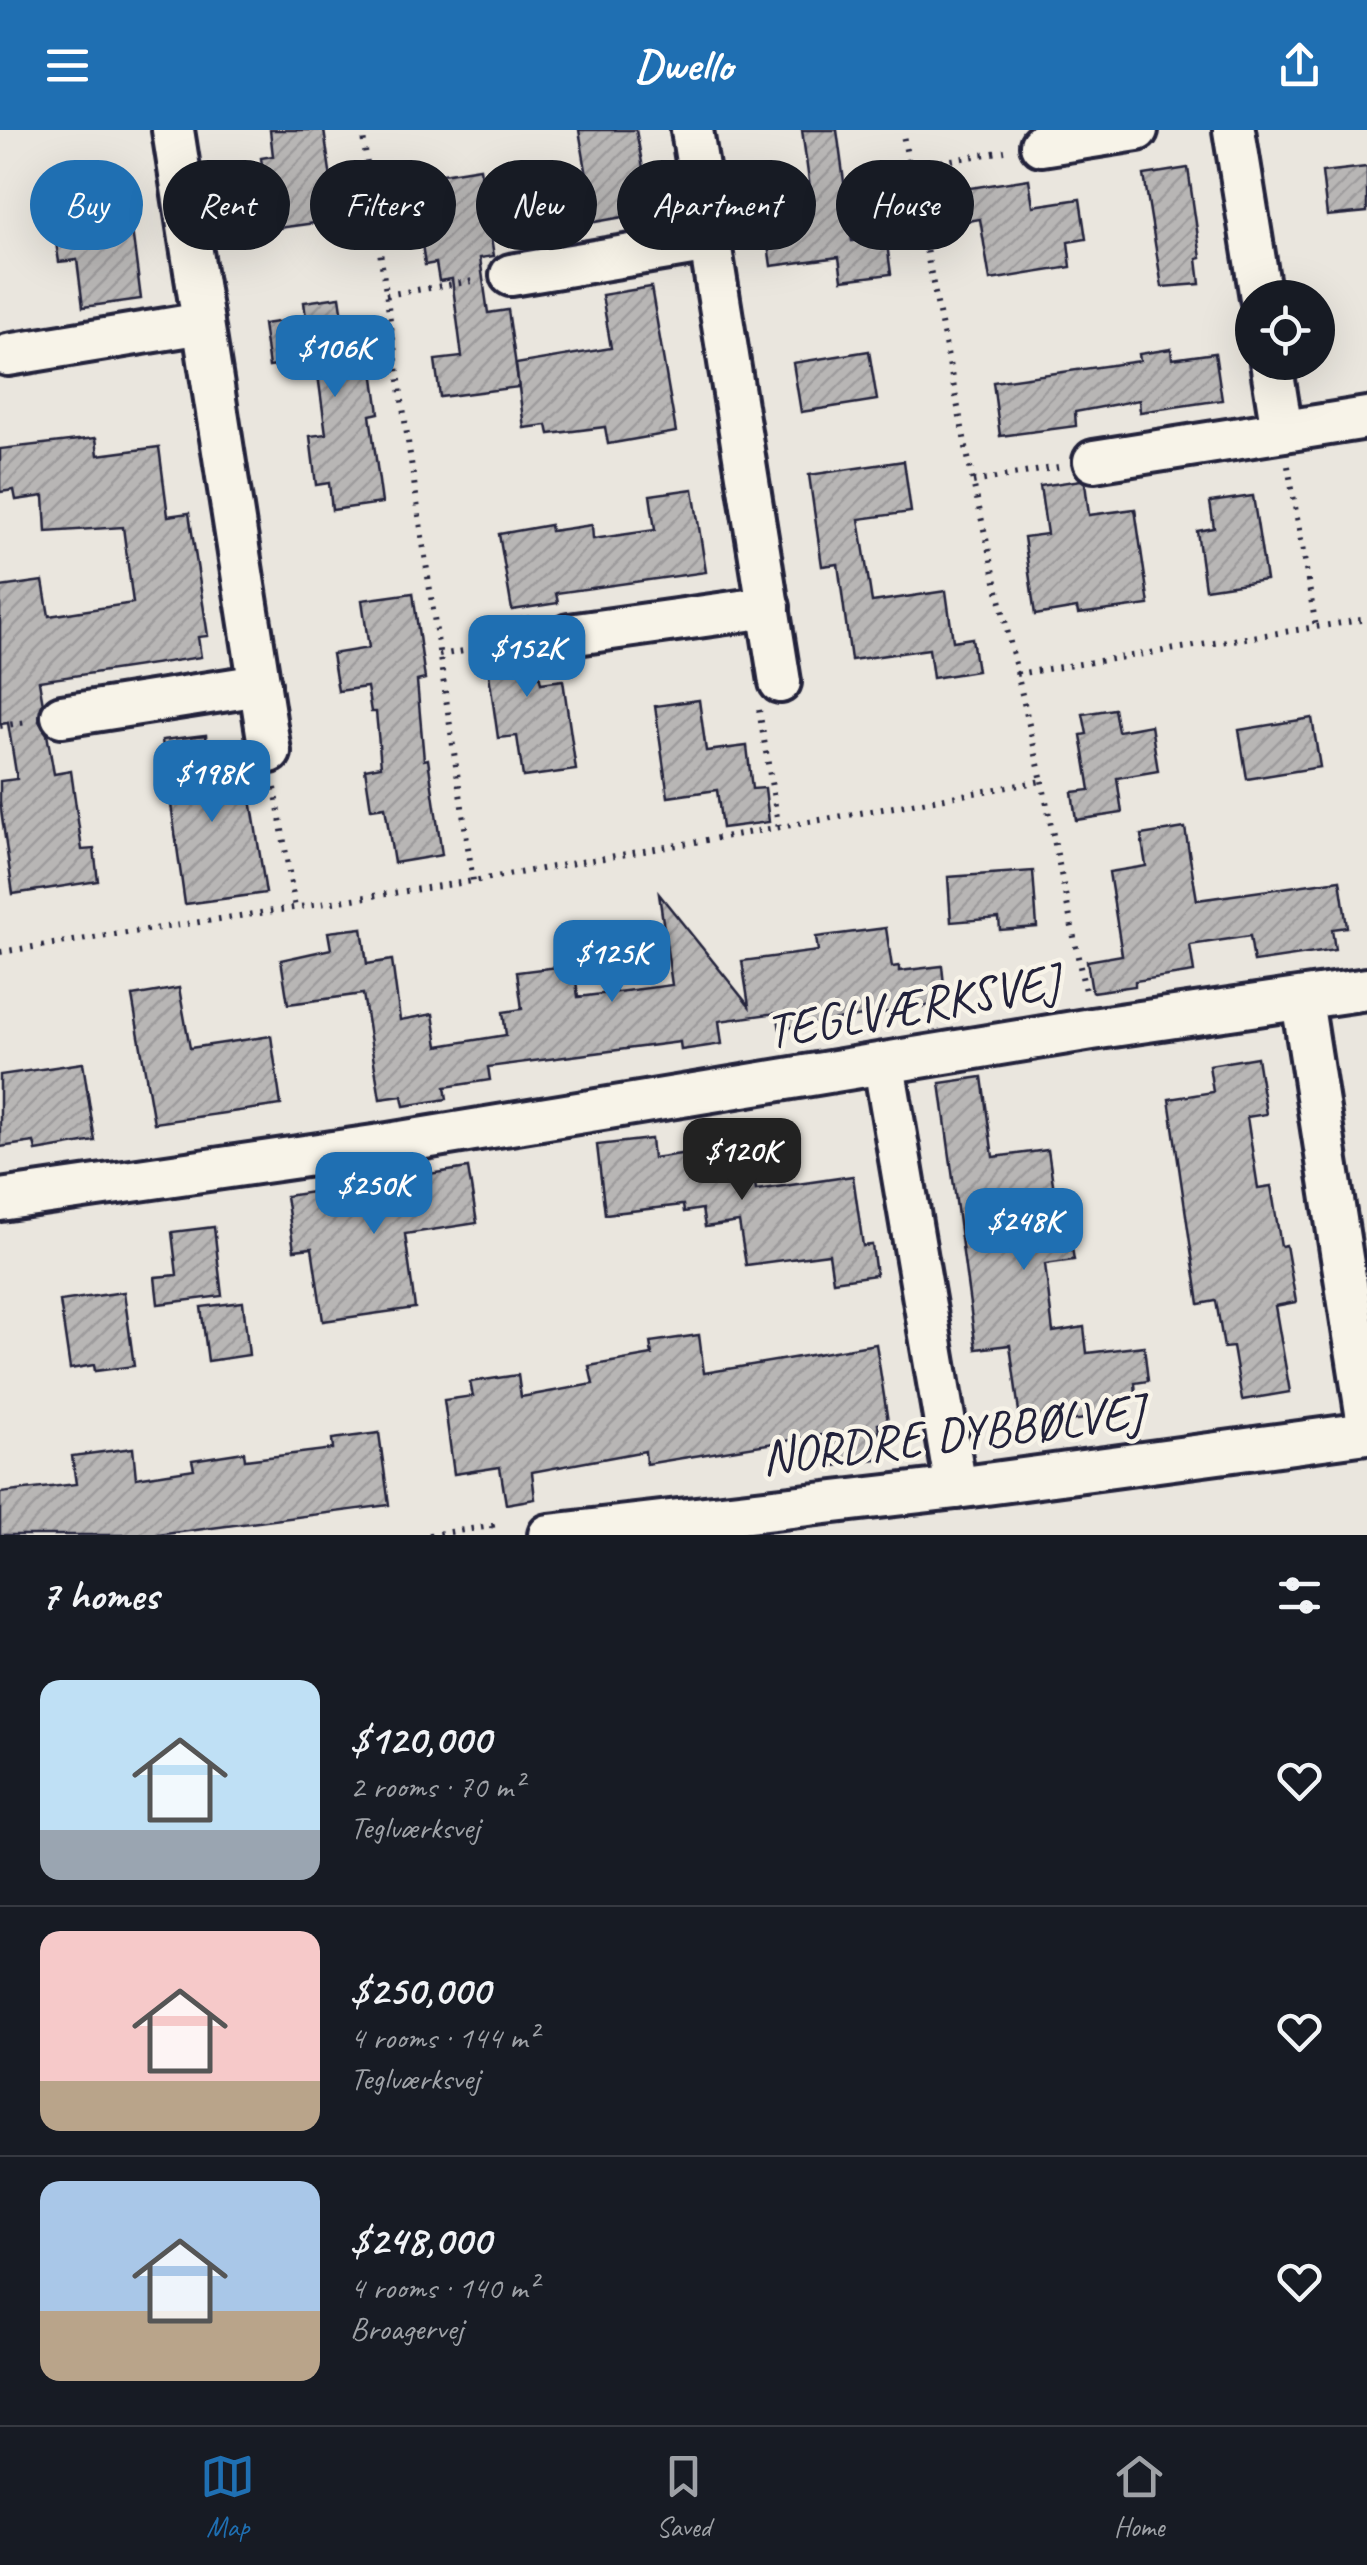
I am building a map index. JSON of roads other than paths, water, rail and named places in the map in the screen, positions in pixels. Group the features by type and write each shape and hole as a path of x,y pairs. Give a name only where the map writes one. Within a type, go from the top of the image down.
{"street":[{"path":"173,130 270,752"},
{"path":"692,130 697,160"},
{"path":"1041,145 1137,130"},
{"path":"1234,130 1258,280"},
{"path":"511,275 662,250"},
{"path":"711,250 780,682"},
{"path":"8,355 203,324"},
{"path":"1274,380 1282,432"},
{"path":"1094,461 1367,418"},
{"path":"569,635 768,607"},
{"path":"62,716 260,685"},
{"name":"TEGLVÆRKSVEJ","path":"0,1200 388,1144 1092,1028 1367,989"},
{"path":"1302,1000 1367,1419"},
{"path":"884,1065 956,1488"},
{"name":"NORDRE DYBBØLVEJ","path":"550,1535 956,1488 1367,1433"}]}
